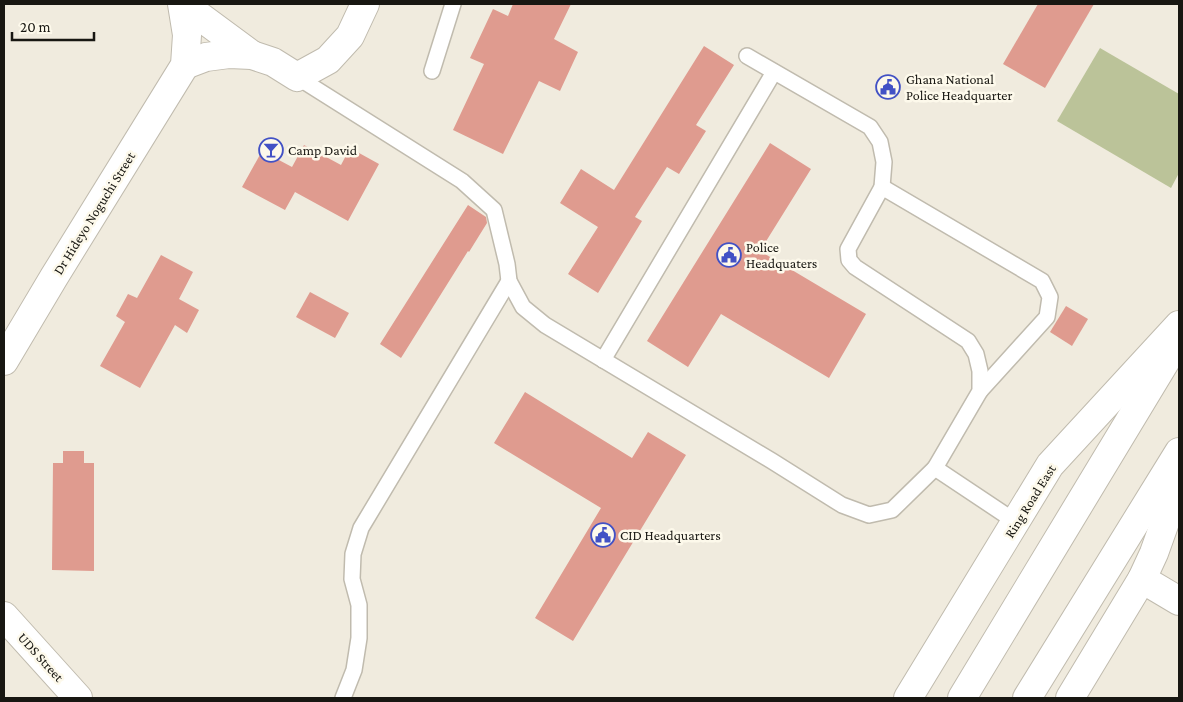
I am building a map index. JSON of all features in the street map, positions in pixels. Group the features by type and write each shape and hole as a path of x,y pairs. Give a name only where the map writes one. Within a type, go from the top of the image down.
{"main road":[{"path":"183,4 187,35 184,65 206,57 229,54 252,55 273,62 297,77 328,60 350,36 365,4"},
{"path":"183,4 252,55"},
{"name":"Dr Hideyo Noguchi Street","path":"4,361 184,65"},
{"name":"Ring Road East","path":"908,698 1050,465 1179,325"},
{"path":"962,698 1179,339"},
{"path":"1027,698 1179,452"},
{"path":"1070,698 1142,579 1154,553 1179,483"},
{"path":"1142,579 1179,601"},
{"name":"UDS Street","path":"4,616 78,698"}],"lane":[{"path":"432,71 453,4"},
{"path":"747,56 870,127 880,142 884,162 882,186 848,249 849,260 855,267 968,341 976,354 980,371 980,391"},
{"path":"603,360 774,72"},
{"path":"297,77 462,180 494,210 509,280 523,307 537,319 842,505 869,515 892,510 935,468 980,391 1047,317 1050,298 1042,281 882,186"},
{"path":"343,698 354,670 359,638 359,605 352,579 353,554 360,528 509,280"},
{"path":"935,468 1016,522"}],"green space":[{"path":"1100,48 1179,94 1179,173 1171,188 1057,121"}],"building":[{"path":"513,4 571,4 554,39 578,52 560,91 539,81 503,154 453,130 484,64 470,58 493,9 508,16"},
{"path":"1038,4 1094,4 1045,88 1003,64"},
{"path":"704,46 734,65 696,125 706,131 679,174 667,167 635,217 642,221 598,293 568,274 598,227 560,203 581,169 614,190"},
{"path":"770,143 811,169 760,251 866,314 829,378 721,314 688,367 647,341"},
{"path":"304,145 341,165 350,148 379,164 348,221 295,192 285,210 242,187 262,151 292,167"},
{"path":"468,205 486,217 487,223 401,358 380,344"},
{"path":"161,255 193,272 179,299 199,310 187,333 175,325 140,388 100,366 125,322 116,316 128,294 137,298"},
{"path":"310,292 349,313 335,338 296,317"},
{"path":"1066,306 1088,319 1072,346 1050,332"},
{"path":"525,392 632,458 648,432 686,455 573,641 535,618 601,508 494,443"},
{"path":"63,451 84,451 84,463 94,463 94,571 52,570 53,463 63,463"}],"place":[{"name":"Ghana National Police Headquarter","path":"888,87"},
{"name":"Camp David","path":"271,150"},
{"name":"Police Headquaters","path":"729,255"},
{"name":"CID Headquarters","path":"603,535"}]}
